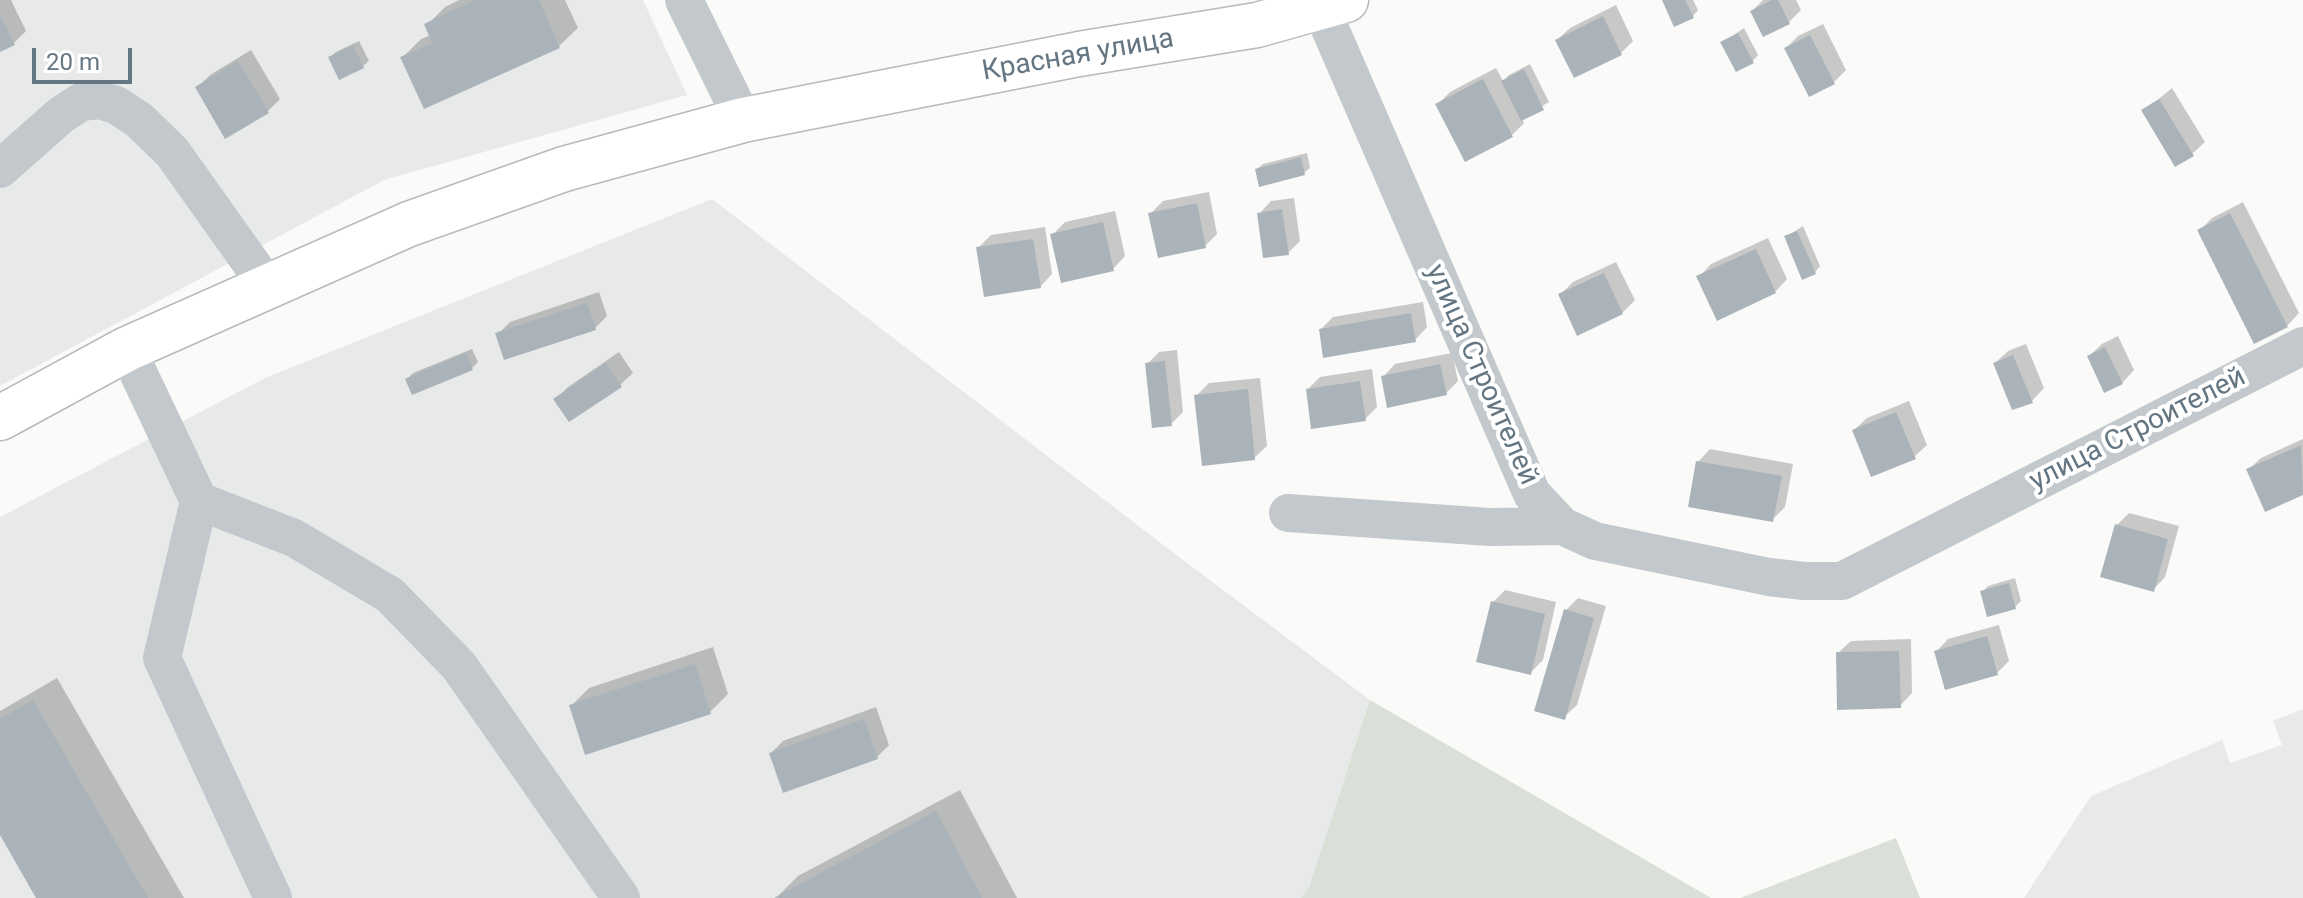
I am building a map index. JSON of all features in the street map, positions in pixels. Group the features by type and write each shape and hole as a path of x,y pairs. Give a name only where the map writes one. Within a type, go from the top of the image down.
{"main road":[{"name":"Красная улица","path":"0,418 127,349 409,224 564,169 743,120 1079,54 1257,25 1333,4"}],"street":[{"path":"684,0 743,120"},
{"name":"улица Строителей","path":"1333,4 1532,494 1562,526 1595,541 1769,577 1842,581 2303,346"},
{"path":"0,169 61,115 81,102 99,100 116,105 139,120 172,152 268,287"},
{"path":"127,349 199,501 162,658 273,898"},
{"path":"199,501 294,538 390,595 459,666 621,898"},
{"path":"1288,513 1490,527 1562,526"}],"shaded area":[{"path":"0,0 643,0 687,95 384,180 0,386"},
{"path":"712,199 1370,700 1309,887 1301,898 0,898 0,517 265,378"},
{"path":"1370,700 1711,898 1301,898 1309,887"},
{"path":"2303,709 2303,898 2024,898 2091,796 2222,740 2230,763 2282,745 2273,721"},
{"path":"1896,838 1920,898 1740,898"}],"building":[{"path":"475,0 539,0 560,48 424,109 400,57 432,43 424,24"},
{"path":"1662,0 1685,0 1694,18 1674,27"},
{"path":"1778,0 1790,24 1763,37 1750,11"},
{"path":"0,15 15,45 0,52"},
{"path":"1603,16 1622,55 1574,78 1555,40"},
{"path":"1738,33 1754,63 1736,72 1720,42"},
{"path":"1810,35 1835,84 1809,97 1784,48"},
{"path":"353,45 364,68 339,80 328,57"},
{"path":"238,61 269,113 225,139 195,87"},
{"path":"1524,69 1544,110 1521,121 1501,81"},
{"path":"1483,79 1513,137 1465,162 1435,104"},
{"path":"2159,99 2194,156 2175,167 2141,110"},
{"path":"1301,157 1305,175 1259,187 1255,169"},
{"path":"1197,203 1206,248 1158,258 1148,213"},
{"path":"1282,209 1289,255 1263,258 1257,213"},
{"path":"2230,213 2288,327 2254,344 2197,230"},
{"path":"1103,222 1114,271 1061,283 1050,234"},
{"path":"1797,231 1816,274 1802,280 1784,236"},
{"path":"1033,239 1041,288 984,297 976,247"},
{"path":"1756,249 1776,293 1717,321 1696,276"},
{"path":"1604,273 1623,314 1577,336 1558,294"},
{"path":"587,303 596,330 504,360 495,333"},
{"path":"1411,313 1416,342 1323,358 1319,329"},
{"path":"2105,347 2123,384 2104,393 2087,356"},
{"path":"466,353 473,370 412,395 405,379"},
{"path":"2013,355 2033,403 2012,410 1993,363"},
{"path":"1165,361 1172,426 1152,428 1145,363"},
{"path":"606,363 622,387 569,422 553,399"},
{"path":"1440,364 1447,395 1387,408 1381,376"},
{"path":"1360,381 1366,421 1311,429 1306,389"},
{"path":"1248,389 1255,460 1202,466 1194,395"},
{"path":"1896,412 1916,459 1871,477 1852,430"},
{"path":"2301,445 2303,495 2265,512 2246,469"},
{"path":"1696,461 1782,476 1773,522 1688,507"},
{"path":"2115,524 2168,539 2154,592 2100,577"},
{"path":"2009,583 2016,609 1987,617 1980,591"},
{"path":"1491,601 1545,614 1531,675 1476,662"},
{"path":"1564,609 1594,618 1565,720 1534,711"},
{"path":"1987,636 1998,675 1945,690 1934,651"},
{"path":"1899,651 1901,708 1837,710 1836,652"},
{"path":"695,664 711,714 585,755 569,705"},
{"path":"33,700 148,898 36,898 0,835 0,719"},
{"path":"864,719 878,759 783,793 769,753"},
{"path":"936,811 982,898 774,898"}]}
